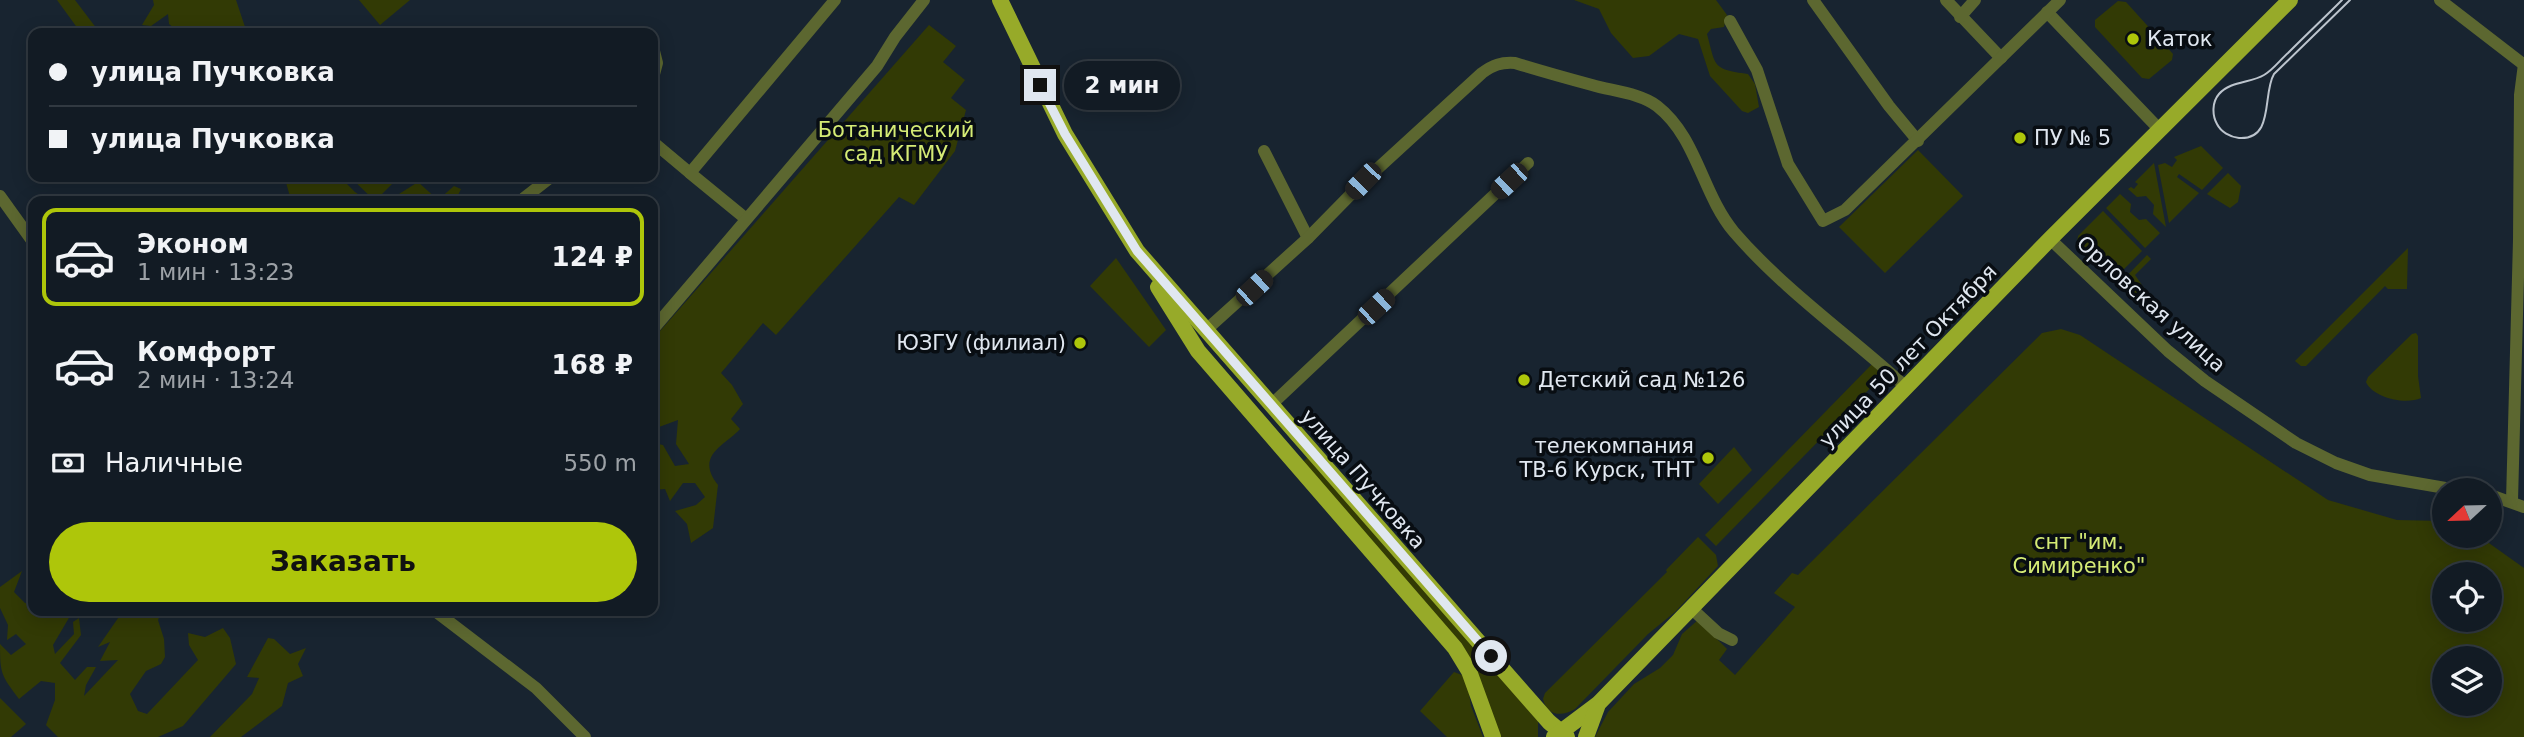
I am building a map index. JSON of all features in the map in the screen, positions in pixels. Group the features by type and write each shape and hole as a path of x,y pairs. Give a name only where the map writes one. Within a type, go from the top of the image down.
{"main road":[{"name":"улица Пучковка","path":"1000,0 1065,134 1137,251 1197,329 1271,405 1560,735"},
{"name":"улица 50 лет Октября","path":"1560,735 1598,705 2050,239 2287,1"},
{"name":"улица Пучковка","path":"1197,329 1198,351 1455,648 1469,671 1493,737"},
{"path":"1291,460 1306,446"},
{"path":"1586,737 1598,705"}],"street":[{"path":"690,173 835,0"},
{"path":"658,323 877,66 895,37 924,0"},
{"path":"1813,0 1889,106 1918,141"},
{"path":"1946,0 2001,58"},
{"path":"1960,17 1975,0"},
{"path":"1730,21 1756,70 1788,164 1824,220 1845,210 2060,0"},
{"path":"2440,0 2524,64 2520,95 2518,502 2524,508"},
{"path":"2047,12 2160,131"},
{"path":"1197,329 1308,237 1363,181 1482,73 1504,62 1635,96 1655,105 1671,119 1683,136 1709,194 1735,233 1793,290 1907,388"},
{"path":"658,146 746,218"},
{"path":"1264,151 1308,237"},
{"path":"1271,405 1528,163"},
{"path":"527,196 545,182"},
{"path":"0,196 28,235"},
{"name":"Орловская улица","path":"2050,239 2168,351 2205,381 2296,443 2361,472 2432,485"},
{"path":"1692,609 1718,633 1732,640"},
{"path":"442,616 536,688 584,737"}],"green space":[{"path":"57,0 75,0 96,28 77,28"},
{"path":"153,0 236,0 245,28 174,28 169,24 168,14 151,26 142,25 154,5"},
{"path":"359,0 410,0 380,25"},
{"path":"1574,0 1716,0 1727,15 1724,27 1711,29 1707,34 1714,60 1722,68 1748,74 1755,84 1759,107 1748,113 1742,111 1710,76 1698,39 1679,34 1649,56 1633,58 1611,33 1599,9"},
{"name":"Каток","path":"2118,1 2126,2 2173,54 2172,60 2149,79 2142,78 2095,27 2095,20"},
{"name":"Ботанический сад КГМУ","path":"929,25 956,46 943,62 965,80 951,98 966,110 955,151 914,205 899,197 776,335 763,323 721,373 743,404 731,419 740,429 711,458 711,475 718,485 713,528 691,543 687,524 675,511 696,505 705,497 695,483 683,483 670,501 665,489 658,490 658,444 663,445 675,466 689,464 676,444 678,420 658,426 658,333"},
{"path":"2201,146 2223,168 2202,190 2179,174 2177,177 2199,193 2169,223 2158,165 2165,163 2172,167 2177,160 2174,157"},
{"path":"1918,150 1963,196 1885,273 1839,227"},
{"path":"2154,163 2166,227 2153,214 2154,205 2146,196 2137,197 2128,189 2134,189 2138,184 2135,182"},
{"path":"2228,173 2241,186 2238,202 2230,208 2207,194"},
{"path":"286,182 345,182 361,196 290,196"},
{"path":"355,182 394,182 380,196 370,196"},
{"path":"418,182 434,196 398,196"},
{"path":"454,186 461,189 458,196 443,196"},
{"path":"2120,194 2131,204 2130,212 2139,220 2146,219 2160,233 2145,248 2106,208"},
{"path":"2103,211 2142,251 2115,278 2077,242 2078,236"},
{"path":"2408,248 2407,289 2388,289 2385,286 2306,366 2295,361"},
{"path":"2147,255 2151,259 2135,275 2144,288 2138,301 2120,283"},
{"path":"1116,258 1166,330 1149,347 1090,286"},
{"name":"снт \"им. Симиренко\"","path":"2061,329 2080,335 2328,500 2397,520 2432,521 2432,548 2496,548 2524,568 2524,737 1595,737 1608,712 1634,684 1660,668 1673,655 1682,634 1698,620 1727,649 1719,660 1735,675 1795,607 1774,593 1792,573 1798,575 2042,333"},
{"path":"2416,333 2421,398 2407,401 2390,399 2375,392 2366,382 2368,377"},
{"path":"1874,362 1885,373 1716,546 1705,535"},
{"path":"1734,447 1752,470 1718,504 1699,484"},
{"path":"1308,457 1538,721 1538,737 1496,737 1476,678 1303,462"},
{"path":"1698,537 1716,555 1718,566 1675,612 1648,634 1575,709 1560,714 1551,712 1543,699 1545,693 1667,572"},
{"path":"22,571 14,592 28,603 28,616 70,616 53,645 55,654 74,634 73,622 79,618 81,635 60,663 75,680 87,667 96,667 86,685 84,696 118,660 100,661 110,642 98,647 120,616 160,616 158,620 164,639 165,657 161,664 146,671 130,694 138,711 147,714 198,660 189,645 188,633 205,637 223,628 230,638 236,664 183,726 158,737 58,737 46,725 55,700 55,683 41,681 19,699 5,679 1,668 0,644 11,655 26,644 16,634 7,640 8,625 0,608 0,587"},
{"path":"268,638 274,639 290,654 306,648 298,664 303,676 288,683 282,706 241,737 210,737 252,694 259,678 247,677"},
{"path":"1454,672 1462,675 1468,687 1471,706 1483,737 1447,737 1420,711"},
{"path":"0,698 26,724 11,737 0,737"}],"tram line":[{"path":"2342,0 2267,73 2229,87 2219,94 2214,113 2221,129 2239,138 2250,137 2258,132 2266,114 2274,74 2350,0"}],"place":[{"name":"Каток","path":"2133,39"},
{"name":"ПУ № 5","path":"2020,138"},
{"name":"ЮЗГУ (филиал)","path":"1080,343"},
{"name":"Детский сад №126","path":"1524,380"},
{"name":"телекомпания ТВ-6 Курск, ТНТ","path":"1708,458"}],"route":[{"path":"1040,85 1065,134 1137,251 1491,656"}]}
